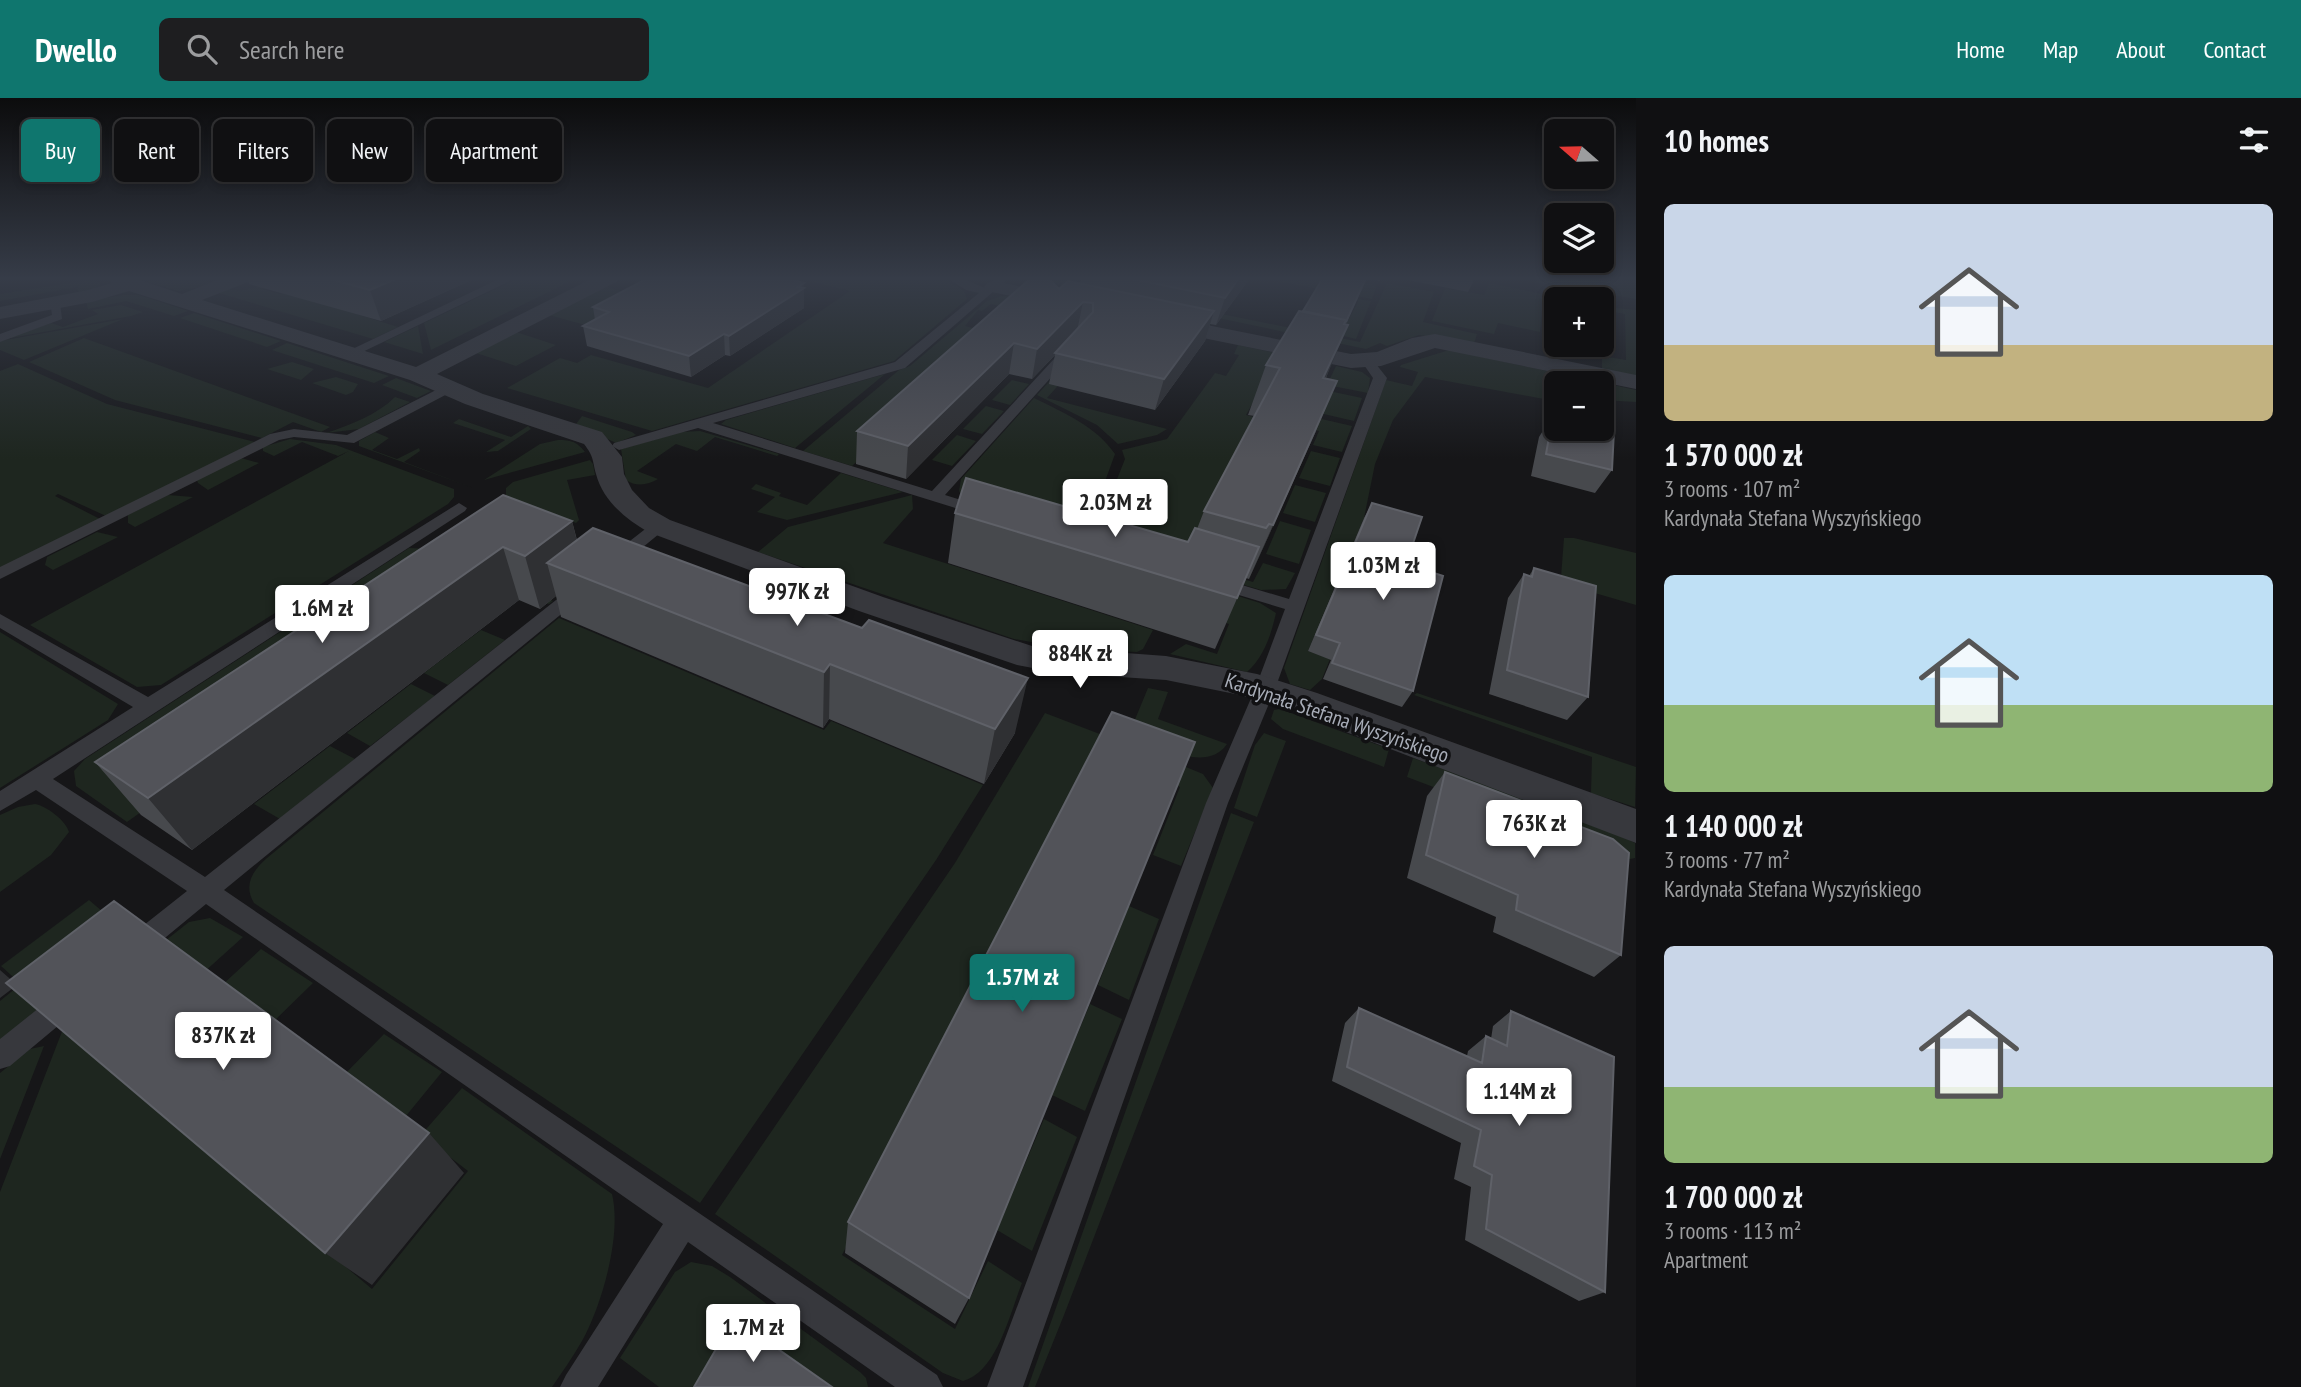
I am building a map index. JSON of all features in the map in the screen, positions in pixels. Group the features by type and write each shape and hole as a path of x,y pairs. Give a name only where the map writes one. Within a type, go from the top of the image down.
{"street":[{"name":"Kardynała Stefana Wyszyńskiego","path":"298,338 433,381 474,399 593,438 608,457 610,474 619,494 639,514 659,526 1009,652 1059,662 1124,663 1191,671 1265,689 1636,826"},
{"path":"433,381 506,338"},
{"path":"1234,338 1332,359 1368,362 1389,357 1420,343 1435,341 1636,382"}],"lane":[{"path":"348,354 382,338"},
{"path":"619,446 900,365 932,338"},
{"path":"935,497 1080,338"},
{"path":"1005,1387 1217,803 1265,689 1380,378 1368,362"},
{"path":"0,574 275,437 294,433 349,440 433,381"},
{"path":"698,424 1002,517"},
{"path":"0,802 147,705 459,508"},
{"path":"118,961 659,526"},
{"path":"1198,577 1294,606"},
{"path":"0,620 147,705"},
{"path":"36,779 206,891 925,1387"},
{"path":"0,1056 88,986"},
{"path":"579,1387 684,1220"}],"shaded area":[{"path":"16,338 77,338 24,360 0,350 0,341"},
{"path":"84,338 330,427 321,432 293,422 262,438 115,400 29,362"},
{"path":"240,338 272,338 281,341 267,347"},
{"path":"392,338 420,338 423,354 384,342"},
{"path":"428,338 455,338 431,350"},
{"path":"504,338 535,338 556,345 516,366 476,353"},
{"path":"781,338 921,338 894,361 652,431 507,388 560,358 577,363 591,355 708,388"},
{"path":"943,338 1014,338 1026,341 976,352 852,466 803,451 899,370 910,366"},
{"path":"1089,338 1100,338 1047,398 1167,429 1157,435 1118,444 1097,425 1037,395"},
{"path":"1314,338 1341,338 1360,342 1362,338 1410,338 1387,346 1380,343 1366,349"},
{"path":"1438,338 1476,338 1474,344"},
{"path":"1626,338 1636,338 1636,378 1614,373 1614,371 1602,371 1602,357 1626,360"},
{"path":"287,343 389,376 374,383 272,350"},
{"path":"1238,345 1280,354 1246,415 1258,418 1183,559 1112,521 1106,507 1125,459 1122,450 1167,439 1215,373 1226,376 1239,355 1234,354"},
{"path":"1449,350 1547,371 1544,371 1544,399 1425,377 1393,420 1375,464 1364,518 1308,651 1330,659 1322,679 1310,690 1290,684 1284,668 1386,380 1412,386 1418,372 1400,367"},
{"path":"292,362 314,369 301,380 267,369"},
{"path":"18,364 107,404 255,442 106,516 58,494 55,496 100,519 0,569 0,371"},
{"path":"1336,366 1362,372 1370,378 1368,393 1327,385"},
{"path":"885,374 795,448 721,424 726,420"},
{"path":"336,377 358,384 353,392 346,395 312,383"},
{"path":"396,378 431,391 417,398 382,385"},
{"path":"1012,380 1029,384 1010,405 992,400"},
{"path":"1614,385 1636,390 1636,402 1614,401"},
{"path":"1324,390 1362,398 1354,421 1315,412"},
{"path":"395,397 410,402 359,429 326,433 372,414"},
{"path":"1034,398 1089,428 1115,454 1096,506 1111,533 962,495 959,491 961,479"},
{"path":"986,406 1004,411 982,434 963,429"},
{"path":"582,416 636,435 616,443 576,424"},
{"path":"1313,417 1352,426 1342,452 1313,445 1319,431 1308,428"},
{"path":"459,419 511,437 528,426 531,429 498,451 486,452 505,440 453,423"},
{"path":"700,431 779,454 777,456 715,437 697,451 676,444 637,471 658,479 654,481 638,484 626,480 621,449 681,432"},
{"path":"375,432 389,438 372,450 397,459 419,448 420,451 404,462 473,488 359,446 359,441"},
{"path":"957,435 976,441 952,466 932,460"},
{"path":"290,439 336,445 454,489 454,497 448,504 161,685 137,687 30,625 349,451 338,456 302,442 274,456 263,451 263,447"},
{"path":"558,440 574,442 585,452 484,480 540,444"},
{"path":"1311,451 1340,458 1330,486 1299,478"},
{"path":"241,458 259,463 208,490 198,483 197,480"},
{"path":"590,460 595,475 567,480 579,520 576,523 506,496 506,488 513,482"},
{"path":"841,473 903,492 787,520 757,512 775,497 751,489 756,484 781,493 779,496 807,505"},
{"path":"1295,485 1326,493 1315,522 1283,513"},
{"path":"168,495 193,497 135,527 128,523 128,515"},
{"path":"912,495 913,509 883,543 1153,630 1143,649 1137,652 1070,649 1014,639 758,552 788,527"},
{"path":"1280,521 1311,530 1299,564 1266,554"},
{"path":"97,532 118,537 53,570 45,565 47,557"},
{"path":"1564,538 1636,553 1636,605 1574,587 1561,577"},
{"path":"409,548 434,549 479,572 553,601 549,604 523,598 471,577 127,822 76,786 74,771 85,759"},
{"path":"1185,561 1253,582 1263,563 1295,573 1286,589 1261,590 1184,567"},
{"path":"1194,582 1260,603 1276,613 1266,645 1247,672 1170,654 1186,644 1217,654 1229,624 1177,608"},
{"path":"559,618 824,730 831,721 983,785 936,860 700,1203 254,903 249,890 251,878 267,858"},
{"path":"481,630 505,640 448,685 424,673"},
{"path":"0,632 118,704 108,720 0,788"},
{"path":"411,684 435,696 370,746 347,733"},
{"path":"1148,688 1168,692 1158,719 1227,744 1218,753 1194,757 1166,750 1129,734"},
{"path":"1417,693 1636,767 1635,807 1591,793 1592,757 1414,695"},
{"path":"1280,709 1389,749 1384,767 1283,729 1271,719 1274,710"},
{"path":"1045,713 1170,761 1065,818 842,1255 955,1329 988,1261 1022,1283 1001,1340 993,1354 975,1375 963,1381 943,1373 715,1214 955,863"},
{"path":"1264,733 1286,741 1257,817 1234,808 1255,745"},
{"path":"330,746 355,759 280,819 254,804"},
{"path":"1413,758 1617,834 1635,843 1635,858 1625,860 1407,777"},
{"path":"1181,765 1203,774 1213,788 1181,866 1153,855 1180,787 1174,784"},
{"path":"35,804 55,815 69,832 51,855 0,892 0,815 18,807"},
{"path":"1231,813 1254,822 1064,1315 1035,1387 1028,1387"},
{"path":"89,900 131,936 0,1040 0,1001 21,984 1,966"},
{"path":"1129,906 1159,919 1129,1000 1098,985"},
{"path":"210,918 243,937 203,973 61,1023 189,922"},
{"path":"261,949 313,983 272,1023 221,986"},
{"path":"1090,1004 1122,1019 1085,1111 1052,1095"},
{"path":"63,1029 372,1289 468,1171 421,1135 462,1088 612,1194 612,1249 597,1309 582,1341 552,1387 0,1387 0,1192"},
{"path":"384,1034 442,1072 401,1122 342,1077"},
{"path":"44,1046 0,1159 0,1073 30,1049"},
{"path":"1044,1119 1077,1137 1032,1251 997,1230"},
{"path":"691,1262 712,1266 730,1277 860,1372 866,1378 868,1387 659,1387 620,1358 675,1272"}],"building":[{"path":"626,338 717,338 689,356"},
{"path":"963,338 1048,338 1037,349 1014,343 908,446 857,431"},
{"path":"1069,338 1194,338 1164,379 1055,353"},
{"path":"1282,338 1342,338 1323,378 1337,381 1273,525 1269,524 1266,528 1204,511 1280,368 1266,365"},
{"path":"1548,441 1613,441 1612,470 1546,454"},
{"path":"966,478 1188,542 1195,528 1259,547 1237,598 955,513"},
{"path":"503,495 572,521 525,556 503,547 148,798 95,762"},
{"path":"1372,503 1422,517 1406,564 1443,576 1413,691 1332,663 1340,643 1316,635"},
{"path":"593,528 862,628 869,620 1028,678 995,729 830,664 824,672 547,563"},
{"path":"1534,568 1596,586 1588,697 1507,670 1524,574 1532,577"},
{"path":"1112,712 1195,742 969,1298 848,1222"},
{"path":"1445,772 1613,839 1629,853 1621,955 1516,910 1518,895 1426,855"},
{"path":"114,901 429,1133 325,1253 6,983"},
{"path":"1359,1008 1482,1063 1486,1036 1507,1046 1511,1011 1614,1057 1605,1292 1486,1229 1492,1175 1474,1166 1481,1130 1347,1067"},
{"path":"734,1318 832,1387 694,1387"}]}
